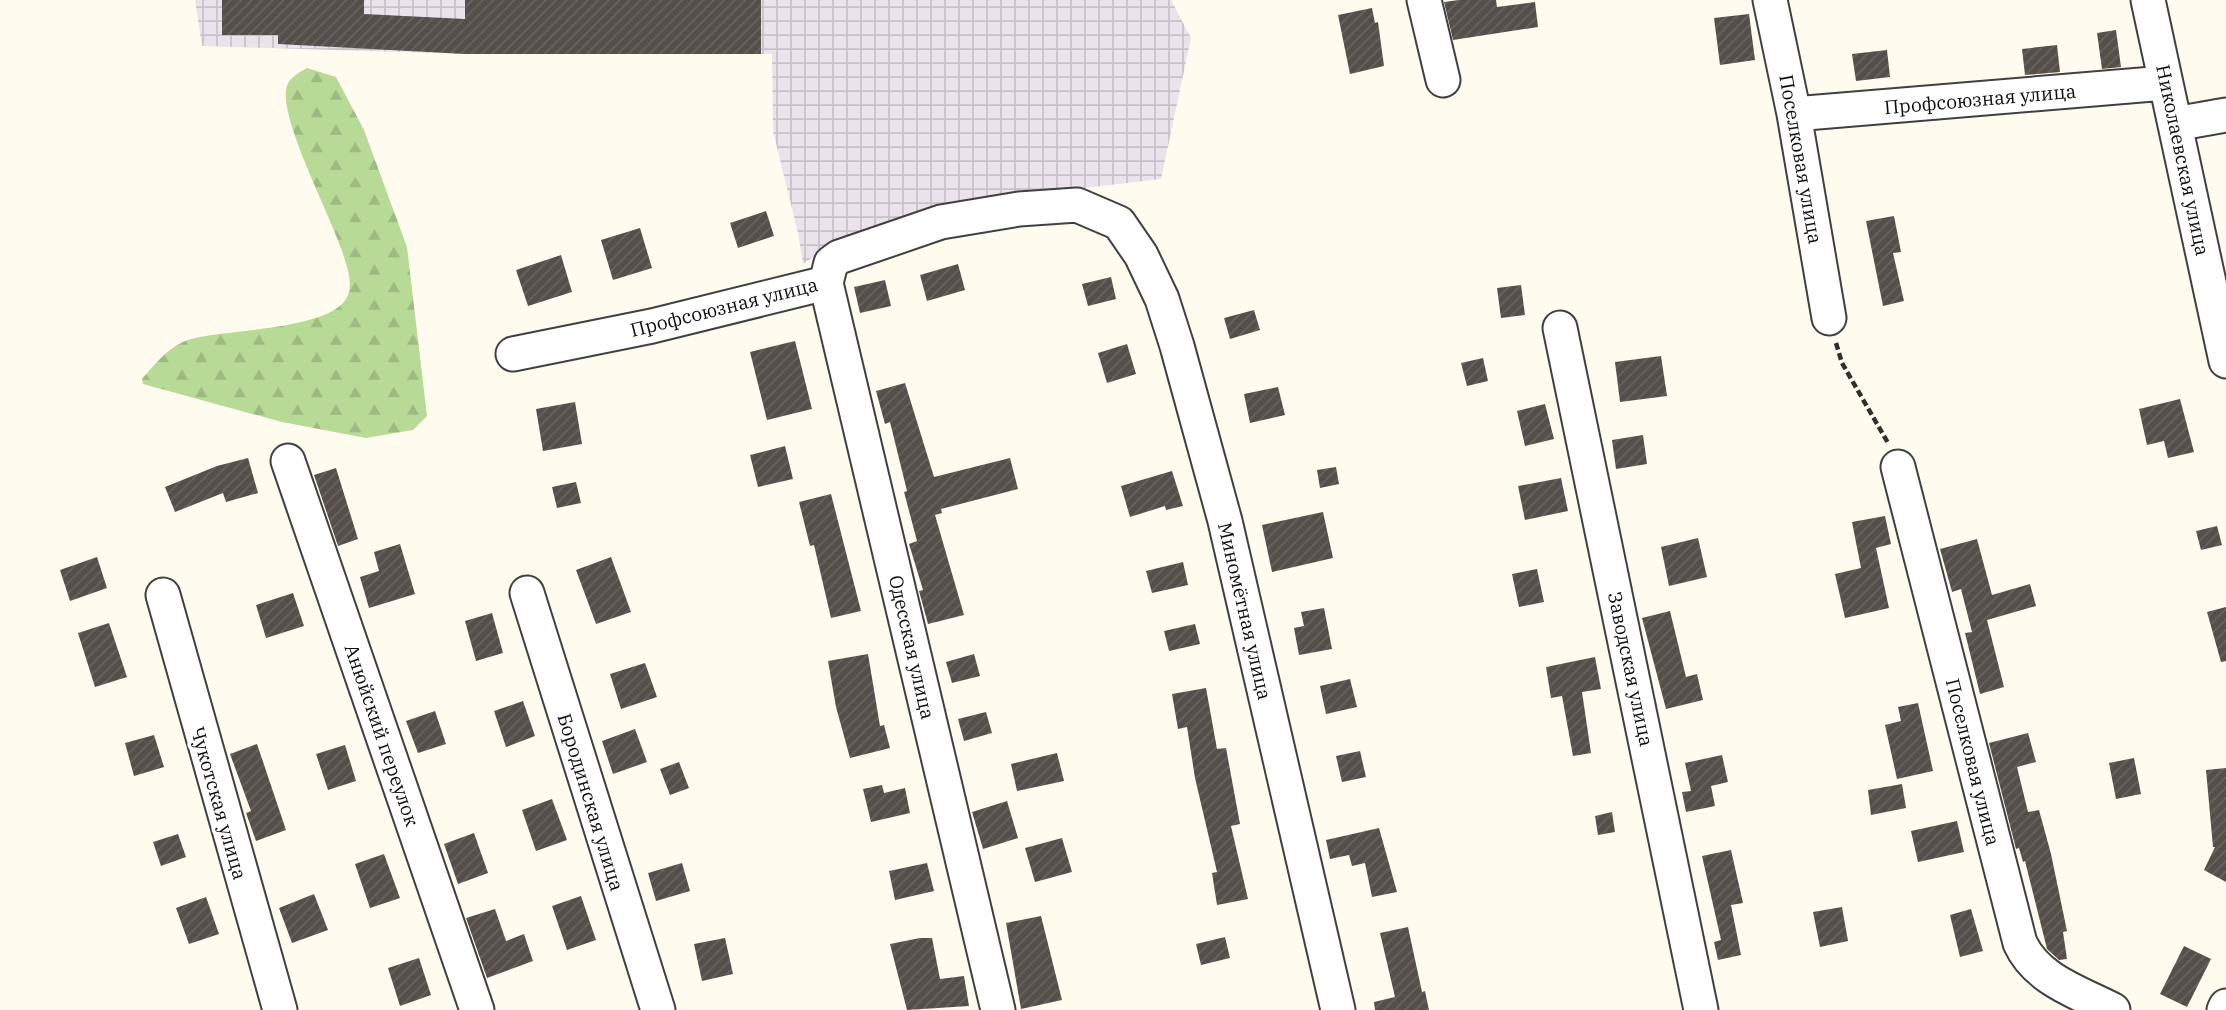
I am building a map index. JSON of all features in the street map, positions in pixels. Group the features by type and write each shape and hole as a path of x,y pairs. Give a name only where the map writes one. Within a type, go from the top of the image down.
{"street":[{"path":"1424,0 1443,80"},
{"name":"Поселковая улица","path":"1770,0 1794,114 1829,318"},
{"name":"Николаевская улица","path":"2148,0 2226,361"},
{"name":"Профсоюзная улица","path":"1794,114 2165,83"},
{"path":"2175,124 2226,115"},
{"name":"Профсоюзная улица","path":"513,354 652,326 826,283 831,263 839,257 941,222 1019,208 1077,205 1119,223"},
{"name":"Миномётная улица","path":"1119,223 1142,255 1162,299 1177,346 1225,521 1338,1010"},
{"name":"Одесская улица","path":"826,283 998,1010"},
{"name":"Заводская улица","path":"1560,328 1702,1010"},
{"name":"Анюйский переулок","path":"288,461 477,1010"},
{"name":"Поселковая улица","path":"1898,467 2020,943 2029,961 2042,974 2113,1010"},
{"name":"Бородинская улица","path":"527,593 658,1010"},
{"name":"Чукотская улица","path":"163,596 280,1010"}],"path":[{"path":"1829,318 1842,363 1881,427 1898,467"}],"shaded area":[{"path":"195,0 1171,0 1191,38 1161,179 1018,196 825,249 803,264 773,131 772,54 465,54 202,46"}],"green space":[{"path":"307,68 336,77 364,130 407,247 427,416 413,430 366,438 282,422 143,384 142,379 158,361 183,342 304,321 341,305 349,292 349,276 342,251 299,146 287,105 288,83"}],"building":[{"path":"222,0 364,0 364,14 465,19 465,0 761,0 761,54 465,54 278,44 278,35 222,35"},
{"path":"1496,0 1497,7 1535,2 1538,27 1453,40 1444,2"},
{"path":"1372,8 1375,23 1378,22 1384,66 1350,74 1338,15"},
{"path":"1749,14 1755,60 1720,65 1714,18"},
{"path":"2116,30 2121,67 2102,69 2097,33"},
{"path":"2057,45 2060,72 2025,75 2022,49"},
{"path":"1887,50 1890,77 1856,81 1852,54"},
{"path":"766,211 774,236 738,248 730,223"},
{"path":"1894,216 1901,252 1893,253 1904,301 1883,306 1866,221"},
{"path":"640,228 652,268 613,280 601,240"},
{"path":"561,255 572,292 528,306 516,270"},
{"path":"958,264 965,290 927,301 920,275"},
{"path":"1111,277 1116,299 1088,306 1082,284"},
{"path":"885,280 891,306 860,313 854,287"},
{"path":"1521,285 1525,315 1501,318 1497,288"},
{"path":"1254,310 1260,330 1230,339 1224,318"},
{"path":"795,341 812,409 767,420 750,352"},
{"path":"1127,344 1136,374 1107,383 1098,353"},
{"path":"1661,356 1667,396 1620,402 1615,362"},
{"path":"1483,358 1488,381 1467,386 1461,363"},
{"path":"905,383 934,477 1010,458 1018,489 941,509 942,513 935,515 964,615 928,624 919,591 923,590 909,544 917,541 904,492 907,491 890,422 885,424 876,391"},
{"path":"1278,387 1285,415 1250,423 1244,394"},
{"path":"2180,399 2194,452 2168,458 2164,441 2147,445 2139,409"},
{"path":"575,402 582,444 543,451 536,409"},
{"path":"1545,404 1554,439 1525,446 1517,411"},
{"path":"1643,435 1647,464 1616,469 1612,440"},
{"path":"785,446 793,479 758,487 750,455"},
{"path":"248,458 258,493 226,502 223,493 175,512 165,487 217,466"},
{"path":"1336,467 1339,484 1320,488 1317,470"},
{"path":"336,468 358,539 338,546 314,475"},
{"path":"1172,471 1183,506 1166,510 1165,506 1130,517 1121,486"},
{"path":"1561,478 1568,511 1525,520 1518,486"},
{"path":"576,482 581,503 557,508 552,487"},
{"path":"831,494 861,611 831,618 814,545 810,546 799,502"},
{"path":"1323,512 1333,558 1272,572 1262,525"},
{"path":"1885,516 1891,544 1876,548 1889,608 1845,618 1835,574 1861,568 1852,522"},
{"path":"2217,526 2222,545 2201,550 2196,531"},
{"path":"1698,538 1707,577 1669,586 1661,547"},
{"path":"1977,539 1992,595 2030,584 2036,606 1987,620 2004,687 1980,694 1965,633 1972,632 1961,589 1952,592 1940,549"},
{"path":"400,544 415,594 369,608 360,577 379,571 374,552"},
{"path":"97,557 107,588 70,601 60,570"},
{"path":"611,557 631,612 596,624 576,570"},
{"path":"1183,562 1188,585 1152,593 1146,571"},
{"path":"1537,569 1544,602 1519,607 1512,574"},
{"path":"293,593 304,626 266,638 256,605"},
{"path":"2226,607 2226,661 2221,662 2207,612"},
{"path":"1324,608 1332,649 1299,655 1294,628 1304,626 1301,612"},
{"path":"1670,611 1686,677 1697,674 1703,700 1666,709 1642,618"},
{"path":"492,613 503,653 476,661 465,621"},
{"path":"109,623 127,677 95,687 78,633"},
{"path":"1195,624 1200,644 1169,651 1164,631"},
{"path":"868,654 880,726 884,725 890,748 850,758 836,707 828,661"},
{"path":"974,654 980,676 952,683 946,662"},
{"path":"1595,657 1601,689 1582,692 1591,753 1573,756 1562,696 1551,698 1546,667"},
{"path":"645,663 657,697 621,709 610,674"},
{"path":"1350,679 1357,707 1326,714 1320,686"},
{"path":"1206,688 1217,749 1226,748 1240,824 1231,826 1248,899 1217,905 1212,873 1217,872 1195,778 1187,727 1178,729 1172,694"},
{"path":"523,701 535,736 506,747 494,711"},
{"path":"1918,703 1933,771 1897,779 1885,725 1901,721 1898,707"},
{"path":"435,711 446,744 418,753 406,721"},
{"path":"986,712 992,733 964,741 958,719"},
{"path":"635,729 647,762 613,774 602,741"},
{"path":"2028,733 2036,762 2017,767 2028,812 2039,810 2051,854 2067,931 2063,932 2067,959 2059,960 2047,949 2025,861 2023,862 2019,848 2016,849 1989,743"},
{"path":"154,735 164,767 134,776 125,743"},
{"path":"257,744 286,830 256,841 246,813 251,811 230,754"},
{"path":"345,745 356,781 328,790 316,754"},
{"path":"1360,751 1366,777 1342,782 1336,756"},
{"path":"1057,753 1064,781 1017,791 1011,764"},
{"path":"1722,755 1728,782 1711,786 1715,806 1686,812 1682,792 1691,791 1685,763"},
{"path":"2134,758 2141,794 2116,799 2109,763"},
{"path":"679,762 689,788 670,795 660,769"},
{"path":"2226,768 2226,882 2204,870 2215,847 2206,770"},
{"path":"1902,784 1906,808 1871,815 1868,790"},
{"path":"882,785 884,793 905,788 910,813 871,822 863,789"},
{"path":"552,799 567,840 536,851 522,810"},
{"path":"1007,801 1018,838 983,849 972,812"},
{"path":"1612,812 1615,832 1598,835 1595,816"},
{"path":"1957,821 1964,852 1918,862 1911,831"},
{"path":"1379,828 1397,892 1372,897 1365,863 1352,866 1349,855 1330,859 1326,840"},
{"path":"474,833 488,873 458,884 444,844"},
{"path":"178,834 186,857 161,866 153,842"},
{"path":"1062,838 1072,872 1035,882 1025,848"},
{"path":"1731,850 1743,903 1731,905 1741,955 1718,960 1714,942 1721,940 1702,856"},
{"path":"384,854 400,898 370,908 355,864"},
{"path":"682,863 690,891 656,901 648,873"},
{"path":"927,863 934,891 895,900 889,871"},
{"path":"314,894 328,930 292,943 279,908"},
{"path":"581,896 596,940 567,950 552,906"},
{"path":"206,897 219,934 189,944 176,908"},
{"path":"1842,907 1848,941 1820,947 1813,912"},
{"path":"495,909 506,941 524,934 533,961 487,978 466,918"},
{"path":"1971,909 1983,951 1960,957 1950,915"},
{"path":"1041,916 1062,1000 1021,1009 1006,923"},
{"path":"1408,927 1422,992 1425,991 1429,1010 1375,1010 1374,1002 1395,997 1380,933"},
{"path":"1225,937 1230,958 1201,965 1196,944"},
{"path":"725,938 733,974 702,981 694,944"},
{"path":"932,938 940,979 964,976 969,1006 907,1010 890,944"},
{"path":"2184,946 2211,959 2187,1007 2160,994"},
{"path":"419,958 431,995 400,1006 388,968"}]}
